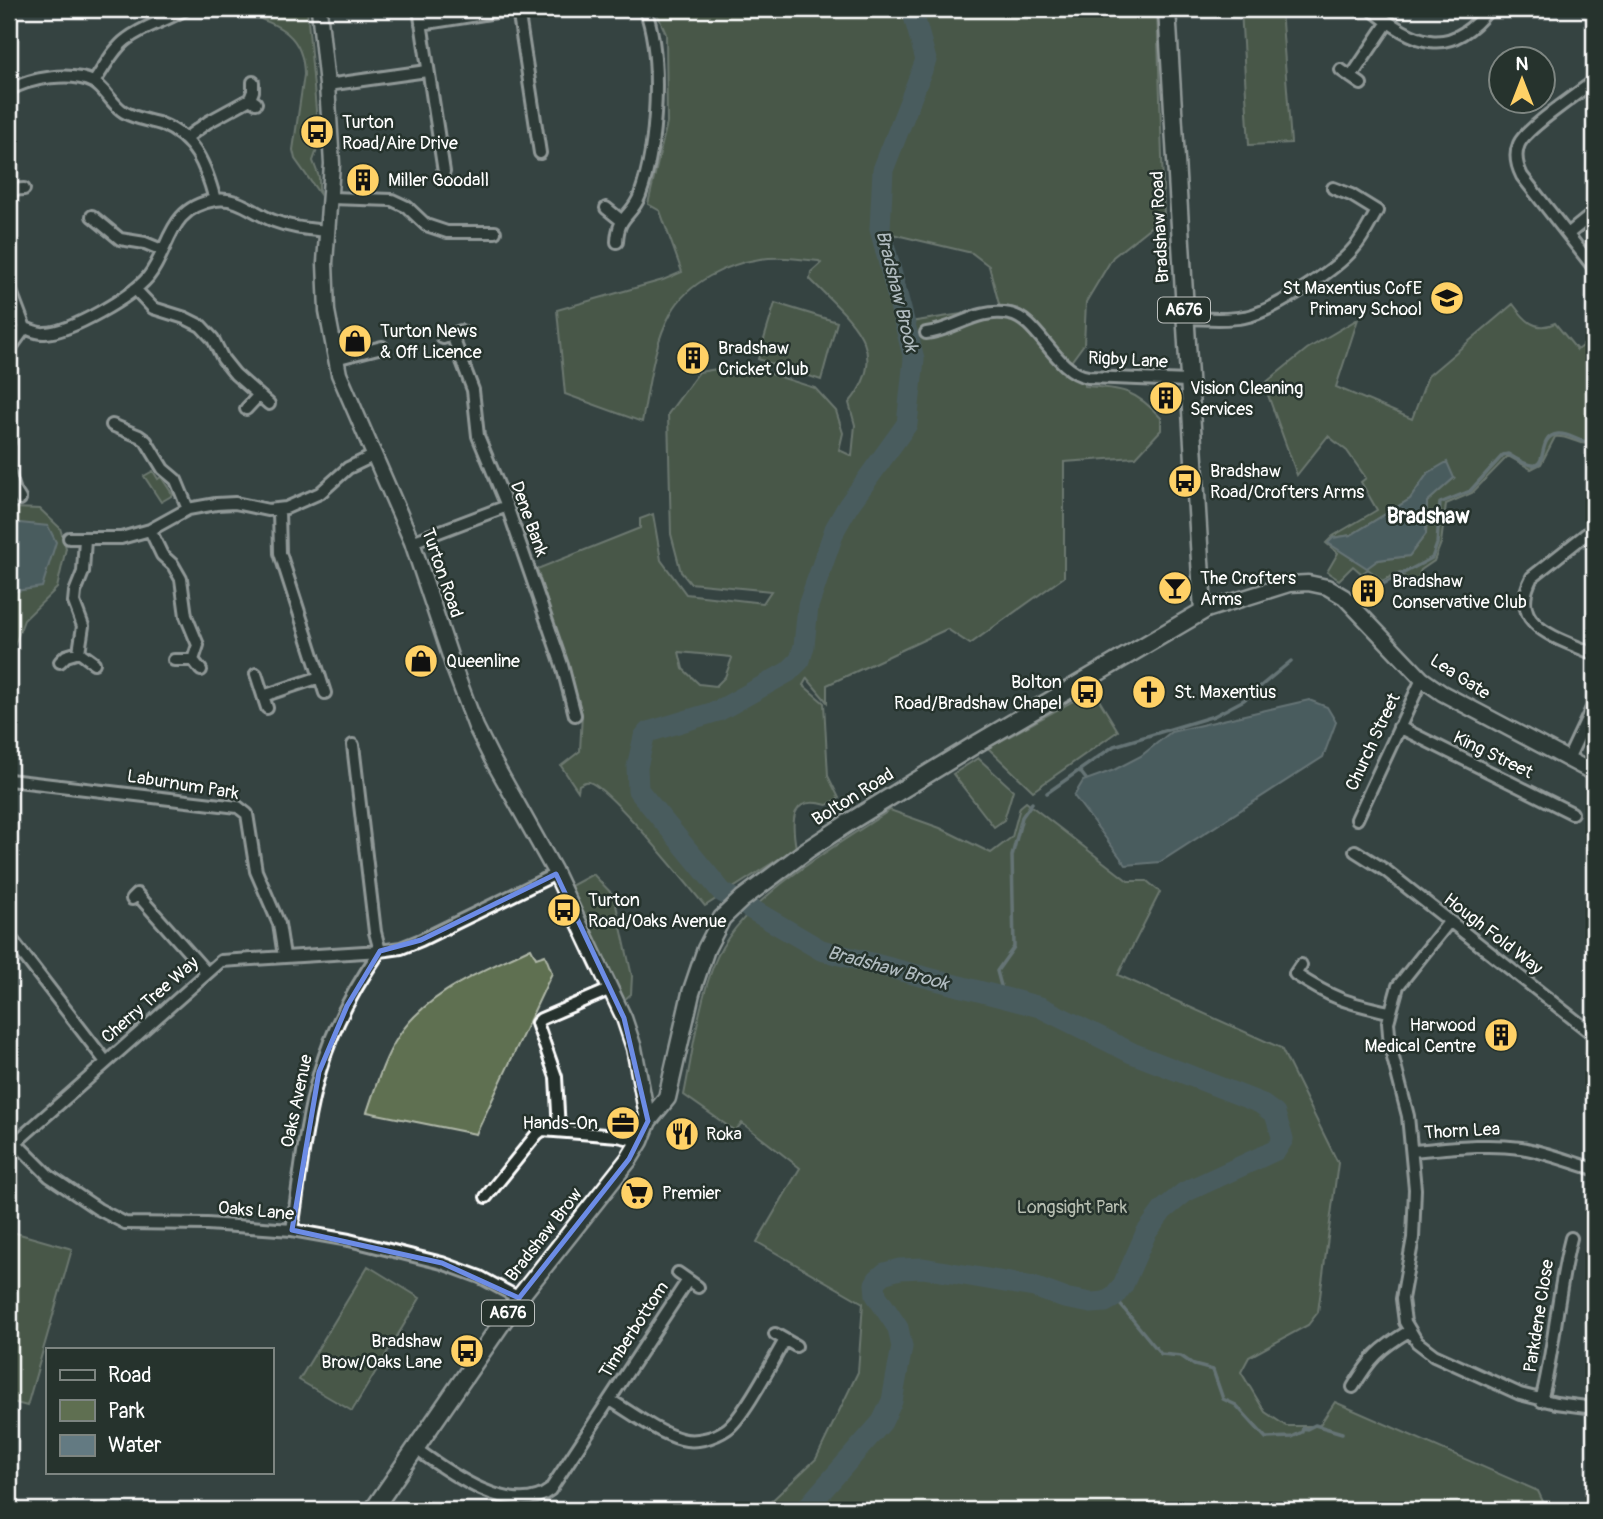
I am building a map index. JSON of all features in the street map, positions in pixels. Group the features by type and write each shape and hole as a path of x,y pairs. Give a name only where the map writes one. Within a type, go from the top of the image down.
{"main road":[{"name":"Turton Road","path":"319,9 332,164 325,263 327,311 335,359 343,384 412,542 476,727 556,873 611,989 634,1048 648,1121"},
{"name":"Bradshaw Road","path":"1167,9 1203,611"},
{"name":"Lea Gate","path":"1203,611 1289,584 1308,583 1327,587 1344,597 1422,679 1460,704 1594,773"},
{"name":"Bolton Road","path":"648,1121 667,1098 691,993 706,949 722,918 759,885 807,850 906,787 1203,611"},
{"name":"Bradshaw Brow","path":"373,1510 519,1298 629,1159 648,1121"}],"street":[{"path":"94,82 127,39 186,9"},
{"path":"419,9 444,172"},
{"path":"421,24 517,9 540,153"},
{"path":"617,242 618,228 640,195 652,137 656,96 655,65 645,9"},
{"path":"1371,9 1388,22 1419,38 1447,41 1469,31 1489,9"},
{"path":"1361,84 1346,73 1388,22"},
{"path":"327,85 427,71"},
{"path":"9,90 40,78 74,78 94,82 116,107 160,124 186,138 200,154 215,200"},
{"path":"1594,81 1528,132 1518,145 1517,152 1522,176 1594,268"},
{"path":"186,138 208,122 253,101 253,82"},
{"path":"1184,318 1248,317 1263,311 1344,260 1357,245 1377,211 1351,195 1333,188"},
{"path":"9,190 24,189"},
{"path":"331,198 380,199 400,203 433,228 454,233 477,236 495,232"},
{"path":"9,286 25,327 40,333 58,330 102,312 135,289 153,270 173,226 192,208 215,200 232,201 293,228 327,231"},
{"path":"606,208 622,220"},
{"path":"1568,234 1594,212"},
{"path":"92,216 104,234 145,243 162,250"},
{"path":"135,289 153,308 201,326 213,339 226,364 269,404"},
{"name":"Rigby Lane","path":"926,333 967,318 1011,314 1023,320 1074,373 1088,377 1188,381"},
{"path":"9,350 25,327"},
{"name":"Dene Bank","path":"452,335 473,390 478,436 507,506 562,665 575,715"},
{"path":"335,359 382,347"},
{"path":"246,410 259,395"},
{"path":"9,425 9,442"},
{"path":"111,425 131,427 146,441 163,469 176,480 188,509"},
{"path":"69,538 121,538 150,530 188,509 226,503 279,510 320,493 348,468 375,455"},
{"path":"9,473 15,494"},
{"path":"412,542 507,506"},
{"path":"279,510 280,553 324,693"},
{"path":"1594,528 1532,577 1524,600 1525,611 1538,628 1594,654"},
{"path":"150,530 162,555 173,565 181,579 186,616 198,645 192,660"},
{"path":"79,652 83,626 74,602 83,572 85,538"},
{"path":"60,662 66,656 79,652"},
{"path":"79,652 94,663"},
{"path":"174,660 192,660 201,670"},
{"path":"256,674 267,708"},
{"path":"263,696 320,677"},
{"name":"Church Street","path":"1357,819 1422,679"},
{"path":"1568,759 1594,704"},
{"name":"King Street","path":"1399,727 1572,813"},
{"path":"353,745 380,951 421,940 556,873"},
{"name":"Laburnum Park","path":"9,780 238,807 243,810 248,820 256,871 279,924 284,956"},
{"path":"1370,859 1377,847"},
{"name":"Hough Fold Way","path":"1355,851 1370,859 1594,1035"},
{"path":"132,898 137,894 207,973"},
{"path":"1449,922 1398,986 1389,1012 1388,1033 1404,1096 1413,1152 1415,1189 1413,1238 1402,1299 1403,1312 1409,1331 1425,1350 1434,1355 1541,1401 1594,1408"},
{"path":"9,936 106,1062"},
{"name":"Cherry Tree Way","path":"12,1139 106,1062 221,961 380,951"},
{"name":"Oaks Avenue","path":"292,1230 319,1072 347,1006 380,951"},
{"path":"1301,965 1295,974 1325,994 1389,1012"},
{"path":"559,1130 556,1077 537,1023 611,989"},
{"path":"486,1197 537,1134 548,1129 618,1136 640,1141"},
{"name":"Oaks Lane","path":"12,1139 49,1176 98,1209 125,1223 206,1224 292,1230 362,1243 442,1263 480,1277 519,1298"},
{"name":"Thorn Lea","path":"1413,1152 1474,1145 1500,1146 1525,1149 1594,1169"},
{"name":"Parkdene Close","path":"1541,1401 1552,1345 1559,1285 1572,1238"},
{"name":"Timberbottom","path":"416,1449 487,1499 507,1507 538,1502 551,1490 610,1400 683,1277 698,1287"},
{"path":"1353,1387 1368,1363 1382,1348 1409,1331"},
{"name":"Timberbottom","path":"610,1400 682,1439 694,1441 715,1436 733,1424 785,1340"}],"highlighted area":[{"path":"556,874 624,1018 648,1121 629,1159 519,1298 442,1263 292,1230 319,1072 347,1006 380,951 421,940"}],"green space":[{"path":"234,9 307,9 319,144 313,161 319,177 319,193 295,159 293,150 304,75 298,47 291,37 272,24"},
{"path":"655,9 1157,9 1164,216 1113,257 1086,302 1084,344 1064,374 1075,371 1085,386 1127,392 1144,401 1161,418 1161,430 1136,457 1064,462 1064,577 970,644 947,629 827,685 827,702 807,678 803,685 824,703 828,776 839,798 827,805 815,803 800,807 794,819 796,848 705,906 613,801 589,782 579,785 578,791 561,766 580,751 582,714 537,569 640,528 640,519 653,514 661,560 686,594 763,603 771,591 690,583 681,572 671,534 668,414 699,372 742,365 815,388 836,411 843,433 839,450 852,456 855,425 849,403 862,384 867,366 861,335 810,279 811,272 821,263 767,258 747,261 722,270 687,292 678,302 660,338 642,422 565,394 557,310 663,280 682,272 660,211 648,204 667,123 666,34","holes":["892,234 972,253 989,266 1000,308 910,322 893,257","679,652 731,657 732,658 725,677 716,686 699,684 683,669"]},
{"path":"1241,9 1281,9 1291,143 1249,145"},
{"path":"775,303 837,322 821,380 758,359"},
{"path":"1513,304 1531,323 1548,326 1555,323 1577,350 1594,336 1594,443 1555,437 1541,464 1531,469 1508,456 1472,493 1446,504 1441,543 1434,561 1421,570 1415,588 1400,572 1382,581 1368,569 1362,574 1353,566 1339,580 1327,572 1338,553 1326,543 1333,536 1377,510 1361,482 1366,478 1347,451 1328,436 1297,475 1264,384 1307,349 1358,319 1336,387 1412,419 1428,376","holes":["1428,473 1454,478 1427,502 1426,534 1409,556 1378,560 1333,538 1351,535 1410,499"]},
{"path":"153,471 158,479 161,477 173,495 161,502 144,476"},
{"path":"40,509 60,528 66,548 57,588 24,620 9,660 9,510"},
{"path":"1093,690 1118,731 1033,791 988,748"},
{"path":"978,758 1013,790 1004,820 994,827 953,774"},
{"name":"Longsight Park","path":"1026,802 1128,881 1147,881 1160,892 1118,975 1281,1048 1338,1163 1318,1312 1308,1325 1249,1357 1241,1372 1265,1412 1286,1426 1319,1426 1335,1402 1538,1491 1547,1510 762,1510 816,1459 858,1372 863,1303 757,1242 800,1168 742,1123 735,1131 684,1095 708,980 726,940 766,897 816,858 890,810 940,828 991,853 1012,837 1020,807"},
{"path":"593,874 614,896 632,976 631,994 624,1000 569,887"},
{"path":"531,948 536,958 545,955 552,973 476,1134 367,1112 388,1055 410,1021 424,1007 476,974"},
{"path":"9,1231 72,1249 27,1406 9,1401"},
{"path":"368,1266 420,1298 352,1411 299,1380"}],"water":[{"path":"1447,462 1454,478 1427,502 1426,534 1409,556 1378,560 1367,568 1328,543 1333,538 1351,535 1410,499 1428,473"},
{"path":"20,523 48,526 56,542 42,587 9,592 9,530"},
{"path":"1309,700 1327,707 1336,722 1323,757 1160,862 1126,865 1074,796 1083,781 1114,770 1141,756 1171,732"}],"waterway":[{"name":"Bradshaw Brook","path":"805,1510 882,1422 892,1401 902,1347 898,1328 876,1295 875,1284 885,1273 923,1268 1034,1287 1064,1298 1091,1303 1105,1302 1114,1297 1123,1285 1146,1233 1163,1210 1185,1192 1276,1150 1283,1139 1275,1114 1260,1103 1132,1053 1040,1007 821,950 722,892 638,790 637,767 644,737 648,732 718,711 788,672 800,660 808,606 835,529 848,506 907,424 914,359 880,229 883,170 926,60 912,9"},
{"path":"1383,584 1432,558 1437,544 1440,503 1470,491 1503,455 1508,454 1533,465 1539,463 1550,437 1563,434 1588,442 1594,441"},
{"path":"1047,793 1114,746 1214,716 1244,700 1291,661"},
{"path":"1079,770 1086,779"},
{"path":"1004,997 997,971 1014,947 1012,856 1022,817 1032,803"},
{"path":"1114,1297 1161,1354 1181,1356 1194,1365 1213,1370 1223,1399 1236,1405 1266,1438 1292,1437 1302,1432 1303,1428 1315,1425 1342,1433"}],"place":[{"name":"Turton Road/Aire Drive","path":"317,132"},
{"name":"Miller Goodall","path":"363,180"},
{"name":"St Maxentius CofE Primary School","path":"1447,298"},
{"name":"Turton News & Off Licence","path":"355,341"},
{"name":"Bradshaw Cricket Club","path":"693,358"},
{"name":"Vision Cleaning Services","path":"1166,398"},
{"name":"Bradshaw Road/Crofters Arms","path":"1185,481"},
{"name":"The Crofters Arms","path":"1175,588"},
{"name":"Bradshaw Conservative Club","path":"1368,591"},
{"name":"Queenline","path":"421,661"},
{"name":"Bolton Road/Bradshaw Chapel","path":"1087,692"},
{"name":"St. Maxentius","path":"1149,692"},
{"name":"Turton Road/Oaks Avenue","path":"564,910"},
{"name":"Harwood Medical Centre","path":"1501,1035"},
{"name":"Hands-On","path":"623,1123"},
{"name":"Roka","path":"682,1134"},
{"name":"Premier","path":"637,1193"},
{"name":"Bradshaw Brow/Oaks Lane","path":"467,1351"}],"district":[{"name":"Bradshaw","path":"1428,516"}]}
